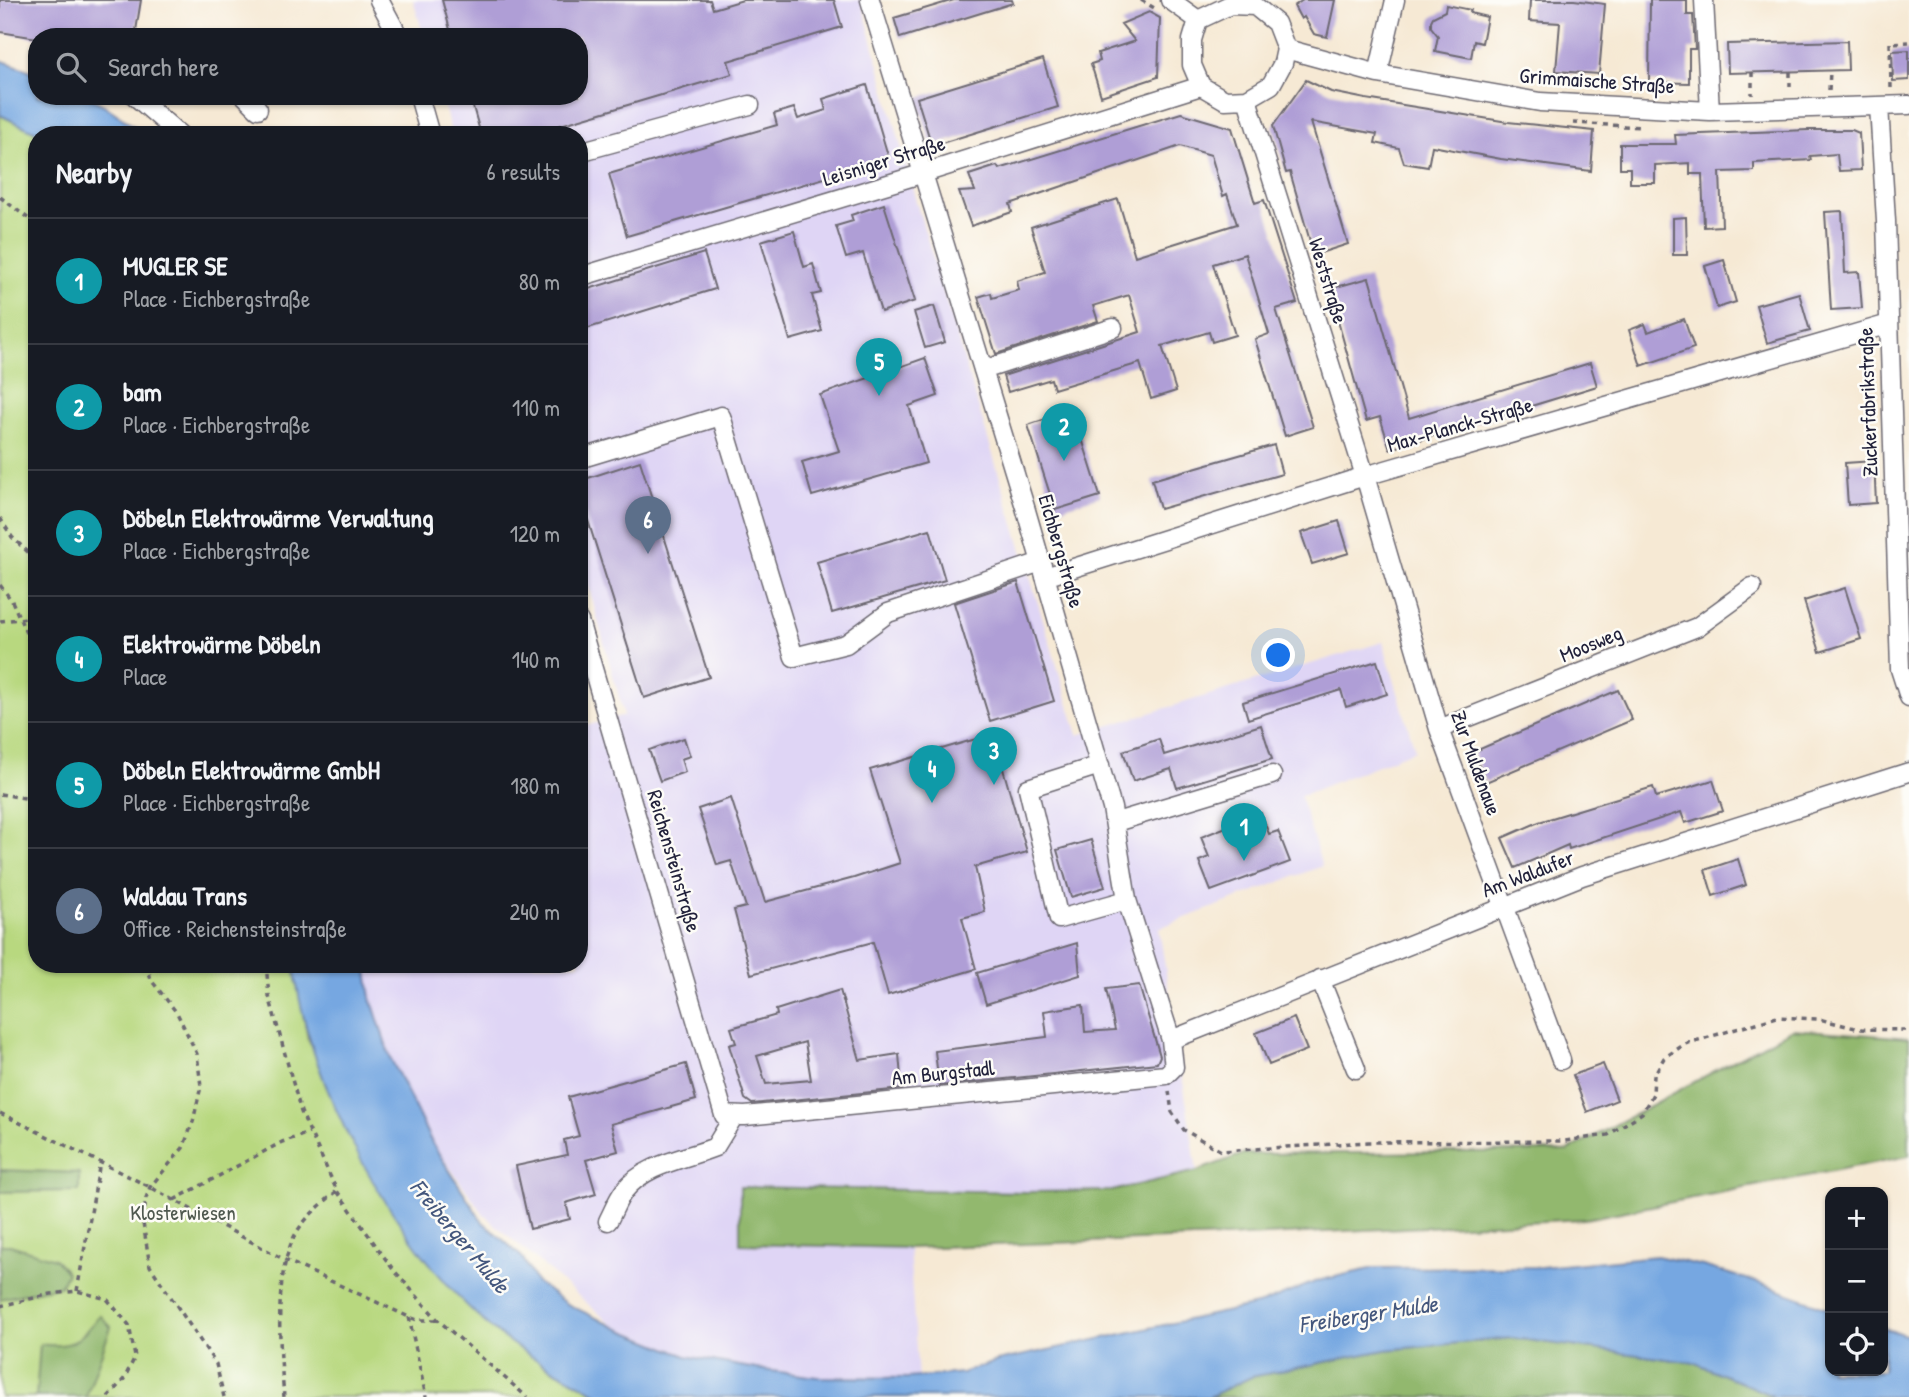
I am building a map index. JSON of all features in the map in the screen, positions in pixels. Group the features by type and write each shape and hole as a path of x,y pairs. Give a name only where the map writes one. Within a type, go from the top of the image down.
{"street":[{"path":"379,0 394,28"},
{"name":"Eichbergstraße","path":"870,0 1043,569 1116,822 1127,900 1171,1040 1174,1067 1166,1075"},
{"path":"1170,0 1198,20"},
{"path":"1378,74 1395,0"},
{"path":"1704,0 1710,111"},
{"path":"1256,3 1276,23 1286,49 1283,63 1271,85 1247,99 1226,100 1201,86 1192,65 1192,40 1198,20 1230,5 1256,3"},
{"name":"Grimmaische Straße","path":"1286,49 1378,74 1539,102 1710,111 1893,105"},
{"name":"Leisniger Straße","path":"588,274 1201,86"},
{"name":"Weststraße","path":"1247,99 1365,476"},
{"path":"145,105 170,126"},
{"path":"254,105 258,109"},
{"path":"422,105 427,126"},
{"path":"588,150 750,105"},
{"name":"Zuckerfabrikstraße","path":"1893,105 1889,324 1900,668 1909,697"},
{"name":"Max-Planck-Straße","path":"588,456 721,416 794,657 846,644 888,613 1889,324"},
{"path":"982,370 1113,328"},
{"name":"Zur Muldenaue","path":"1365,476 1439,729 1561,1059"},
{"name":"Moosweg","path":"1439,729 1697,627 1752,587"},
{"name":"Reichensteinstraße","path":"588,651 729,1115"},
{"path":"1100,765 1028,788 1059,919 1127,900"},
{"name":"Am Waldufer","path":"1171,1040 1582,876 1909,772"},
{"path":"1116,822 1272,775"},
{"path":"1320,979 1356,1069"},
{"name":"Am Burgstadl","path":"729,1115 1166,1075"},
{"path":"608,1221 624,1191 636,1180 679,1158 715,1147 729,1115"}],"path":[{"path":"1893,105 1890,43 1909,42"},
{"path":"1829,71 1829,85"},
{"path":"1752,72 1752,90"},
{"path":"1790,72 1790,86"},
{"path":"0,197 28,218"},
{"path":"0,518 12,537 28,552"},
{"path":"0,585 12,601 28,637"},
{"path":"0,621 28,618"},
{"path":"0,794 28,799"},
{"path":"149,973 150,980 177,1013 197,1054 201,1087 194,1122 183,1148 150,1186 143,1223 150,1266 216,1364 224,1397"},
{"path":"267,973 269,996 282,1049 309,1133 337,1191 392,1268 438,1320 527,1397"},
{"path":"1166,1075 1172,1112 1184,1130 1222,1151 1368,1142 1565,1141 1608,1135 1642,1113 1653,1094 1654,1074 1664,1058 1685,1044 1777,1017 1819,1018 1858,1029 1909,1028"},
{"path":"0,1113 150,1186 285,1260 409,1317 417,1320 438,1320"},
{"path":"174,1200 272,1147 309,1133"},
{"path":"77,1291 100,1162"},
{"path":"284,1397 280,1296 285,1260 296,1232 337,1191"},
{"path":"0,1306 77,1291 107,1299 129,1325 135,1357 124,1378 108,1397"},
{"path":"409,1317 426,1397"}],"shaded area":[{"path":"413,0 861,0 917,205 1078,735 1383,642 1415,750 1300,796 1322,866 1159,928 1197,1171 1112,1191 847,1188 740,1244 909,1248 918,1377 817,1377 756,1369 686,1356 616,1328 485,1216 432,1143 390,1057 371,998 367,973 588,973 588,725 624,715 588,585 588,126 449,126 444,105 588,105 588,28 421,28"}],"green space":[{"name":"Klosterwiesen","path":"0,115 28,128 28,973 296,973 308,1040 541,1363 603,1397 0,1397"},
{"path":"1792,1029 1909,1038 1909,1156 1585,1219 1225,1237 909,1248 740,1244 740,1187 1112,1191 1197,1171 1243,1154 1567,1151"},
{"path":"0,1170 79,1173 79,1191 0,1192"},
{"path":"0,1245 10,1245 55,1259 67,1273 60,1286 0,1299"},
{"path":"100,1315 111,1327 86,1397 36,1397 40,1344 69,1344 81,1336"},
{"path":"1513,1338 1696,1363 1775,1397 1209,1397 1251,1377 1385,1350"}],"water":[{"path":"0,60 28,70 28,105 104,105 133,126 28,126 28,128 0,115"},
{"name":"Freiberger Mulde","path":"296,973 367,973 371,998 390,1057 432,1143 482,1221 522,1257 536,1282 567,1304 686,1356 817,1377 908,1378 962,1373 997,1361 1261,1304 1317,1281 1374,1268 1541,1267 1657,1256 1703,1266 1759,1283 1825,1307 1825,1376 1888,1376 1888,1330 1909,1336 1909,1397 1775,1397 1696,1363 1513,1338 1385,1350 1251,1377 1209,1397 603,1397 540,1362 496,1332 449,1286 416,1247 359,1157 335,1108 316,1059 302,1011"}],"building":[{"path":"0,0 141,0 136,28 28,28 28,37 0,32"},
{"path":"442,0 710,0 713,9 743,0 834,0 842,27 728,61 732,74 557,126 478,126 473,105 588,105 588,28 450,28"},
{"path":"954,0 1012,0 1013,3 900,38 894,18"},
{"path":"1303,0 1335,0 1327,37 1314,34 1304,17 1301,19 1294,6"},
{"path":"1530,0 1574,0 1605,4 1599,74 1556,71 1560,23 1529,21"},
{"path":"1650,0 1687,0 1687,15 1693,15 1695,49 1689,49 1689,83 1649,82"},
{"path":"1446,5 1471,10 1470,13 1487,17 1482,43 1474,41 1471,58 1435,51 1438,36 1431,27 1431,21 1445,11"},
{"path":"1149,12 1160,18 1158,77 1101,96 1091,64 1100,61 1098,53 1135,41 1121,24"},
{"path":"1847,41 1848,70 1728,73 1727,44"},
{"path":"1909,50 1909,80 1893,81 1892,51"},
{"path":"1043,59 1058,107 932,146 917,98"},
{"path":"1306,80 1331,92 1366,99 1508,122 1594,131 1591,171 1501,159 1432,146 1428,167 1404,163 1399,148 1375,143 1377,134 1311,122 1348,244 1314,255 1290,172 1286,173 1273,126"},
{"path":"867,85 889,159 627,236 609,174 777,125 774,114 794,108 798,119 826,110 823,99"},
{"path":"1181,113 1232,128 1255,203 1264,200 1297,303 1276,309 1313,427 1285,436 1255,339 1269,334 1245,254 1213,264 1235,335 1212,342 1209,332 1162,346 1176,391 1151,399 1140,363 1054,389 1051,379 1008,392 1003,376 1140,332 1129,295 1093,306 1098,321 996,354 978,297 991,293 992,298 1019,290 1017,281 1045,272 1031,227 1118,199 1135,256 1237,224 1227,194 1223,196 1211,155 1180,146 1010,204 1012,212 971,226 959,192 975,191 969,175 997,166 999,169"},
{"path":"1852,130 1859,133 1861,170 1839,171 1837,154 1810,156 1811,160 1754,163 1754,171 1720,172 1722,226 1704,227 1702,174 1690,174 1690,163 1655,165 1655,183 1630,183 1630,168 1620,168 1620,144 1676,144 1675,135"},
{"path":"884,204 915,301 881,312 863,253 846,258 836,226 853,221 851,215"},
{"path":"1842,211 1845,273 1859,272 1862,308 1831,310 1825,212"},
{"path":"1686,217 1687,255 1673,255 1673,218"},
{"path":"794,231 804,267 813,264 821,293 812,295 822,331 790,340 761,241"},
{"path":"704,253 715,289 588,328 588,289"},
{"path":"1724,260 1736,302 1717,308 1705,266"},
{"path":"1369,278 1409,418 1590,363 1597,386 1390,449 1380,417 1366,421 1329,289"},
{"path":"1799,293 1810,331 1767,343 1756,305"},
{"path":"934,306 945,342 925,348 914,312"},
{"path":"1684,319 1694,348 1641,366 1629,330 1645,324 1648,332"},
{"path":"925,358 938,396 909,406 926,463 812,496 802,462 839,451 820,395"},
{"path":"1073,410 1100,496 1055,510 1028,425"},
{"path":"1274,445 1282,474 1160,509 1152,480"},
{"path":"640,461 709,677 644,698 588,521 588,478"},
{"path":"1874,461 1876,503 1848,505 1845,463"},
{"path":"1339,521 1349,553 1312,564 1301,533"},
{"path":"930,529 945,580 832,613 817,562"},
{"path":"1018,582 1054,701 990,721 954,603"},
{"path":"1845,588 1861,639 1820,652 1804,601"},
{"path":"1377,661 1387,694 1346,707 1341,690 1248,719 1243,702"},
{"path":"1618,690 1632,720 1486,782 1473,752"},
{"path":"1261,725 1272,759 1177,788 1171,769 1133,781 1123,751 1159,739 1164,755"},
{"path":"993,734 1027,852 975,867 985,912 962,918 976,969 888,995 873,942 751,974 734,910 746,907 731,861 717,865 698,809 731,798 765,902 900,863 870,770"},
{"path":"684,738 690,756 681,759 685,772 660,781 649,750"},
{"path":"1713,780 1723,811 1685,823 1681,812 1569,849 1568,845 1515,868 1502,838 1539,822 1653,787 1656,797"},
{"path":"1261,813 1269,834 1278,831 1290,862 1211,891 1199,861 1209,857 1201,837"},
{"path":"1091,840 1105,887 1071,897 1057,850"},
{"path":"1738,859 1746,885 1713,896 1705,870"},
{"path":"1077,943 1080,975 986,1004 977,973"},
{"path":"1139,985 1160,1056 1157,1063 939,1086 935,1051 1047,1037 1044,1011 1083,1005 1085,1032 1115,1030 1106,989"},
{"path":"840,990 860,1060 899,1054 902,1089 752,1104 745,1099 729,1045 736,1043 731,1028 777,1015 776,1010","holes":["805,1042 811,1080 766,1084 757,1056"]},
{"path":"1294,1018 1307,1050 1269,1065 1256,1033"},
{"path":"686,1064 696,1100 611,1124 618,1151 586,1160 596,1194 566,1203 570,1219 530,1229 516,1166 567,1155 564,1140 579,1136 568,1097"},
{"path":"1603,1064 1617,1100 1587,1112 1573,1075"}],"place":[{"name":"Döbeln Elektrowärme GmbH","path":"879,396"},
{"name":"bam","path":"1064,461"},
{"name":"Waldau Trans","path":"648,554"},
{"name":"Döbeln Elektrowärme Verwaltung","path":"994,785"},
{"name":"Elektrowärme Döbeln","path":"932,803"},
{"name":"MUGLER SE","path":"1244,861"}]}
